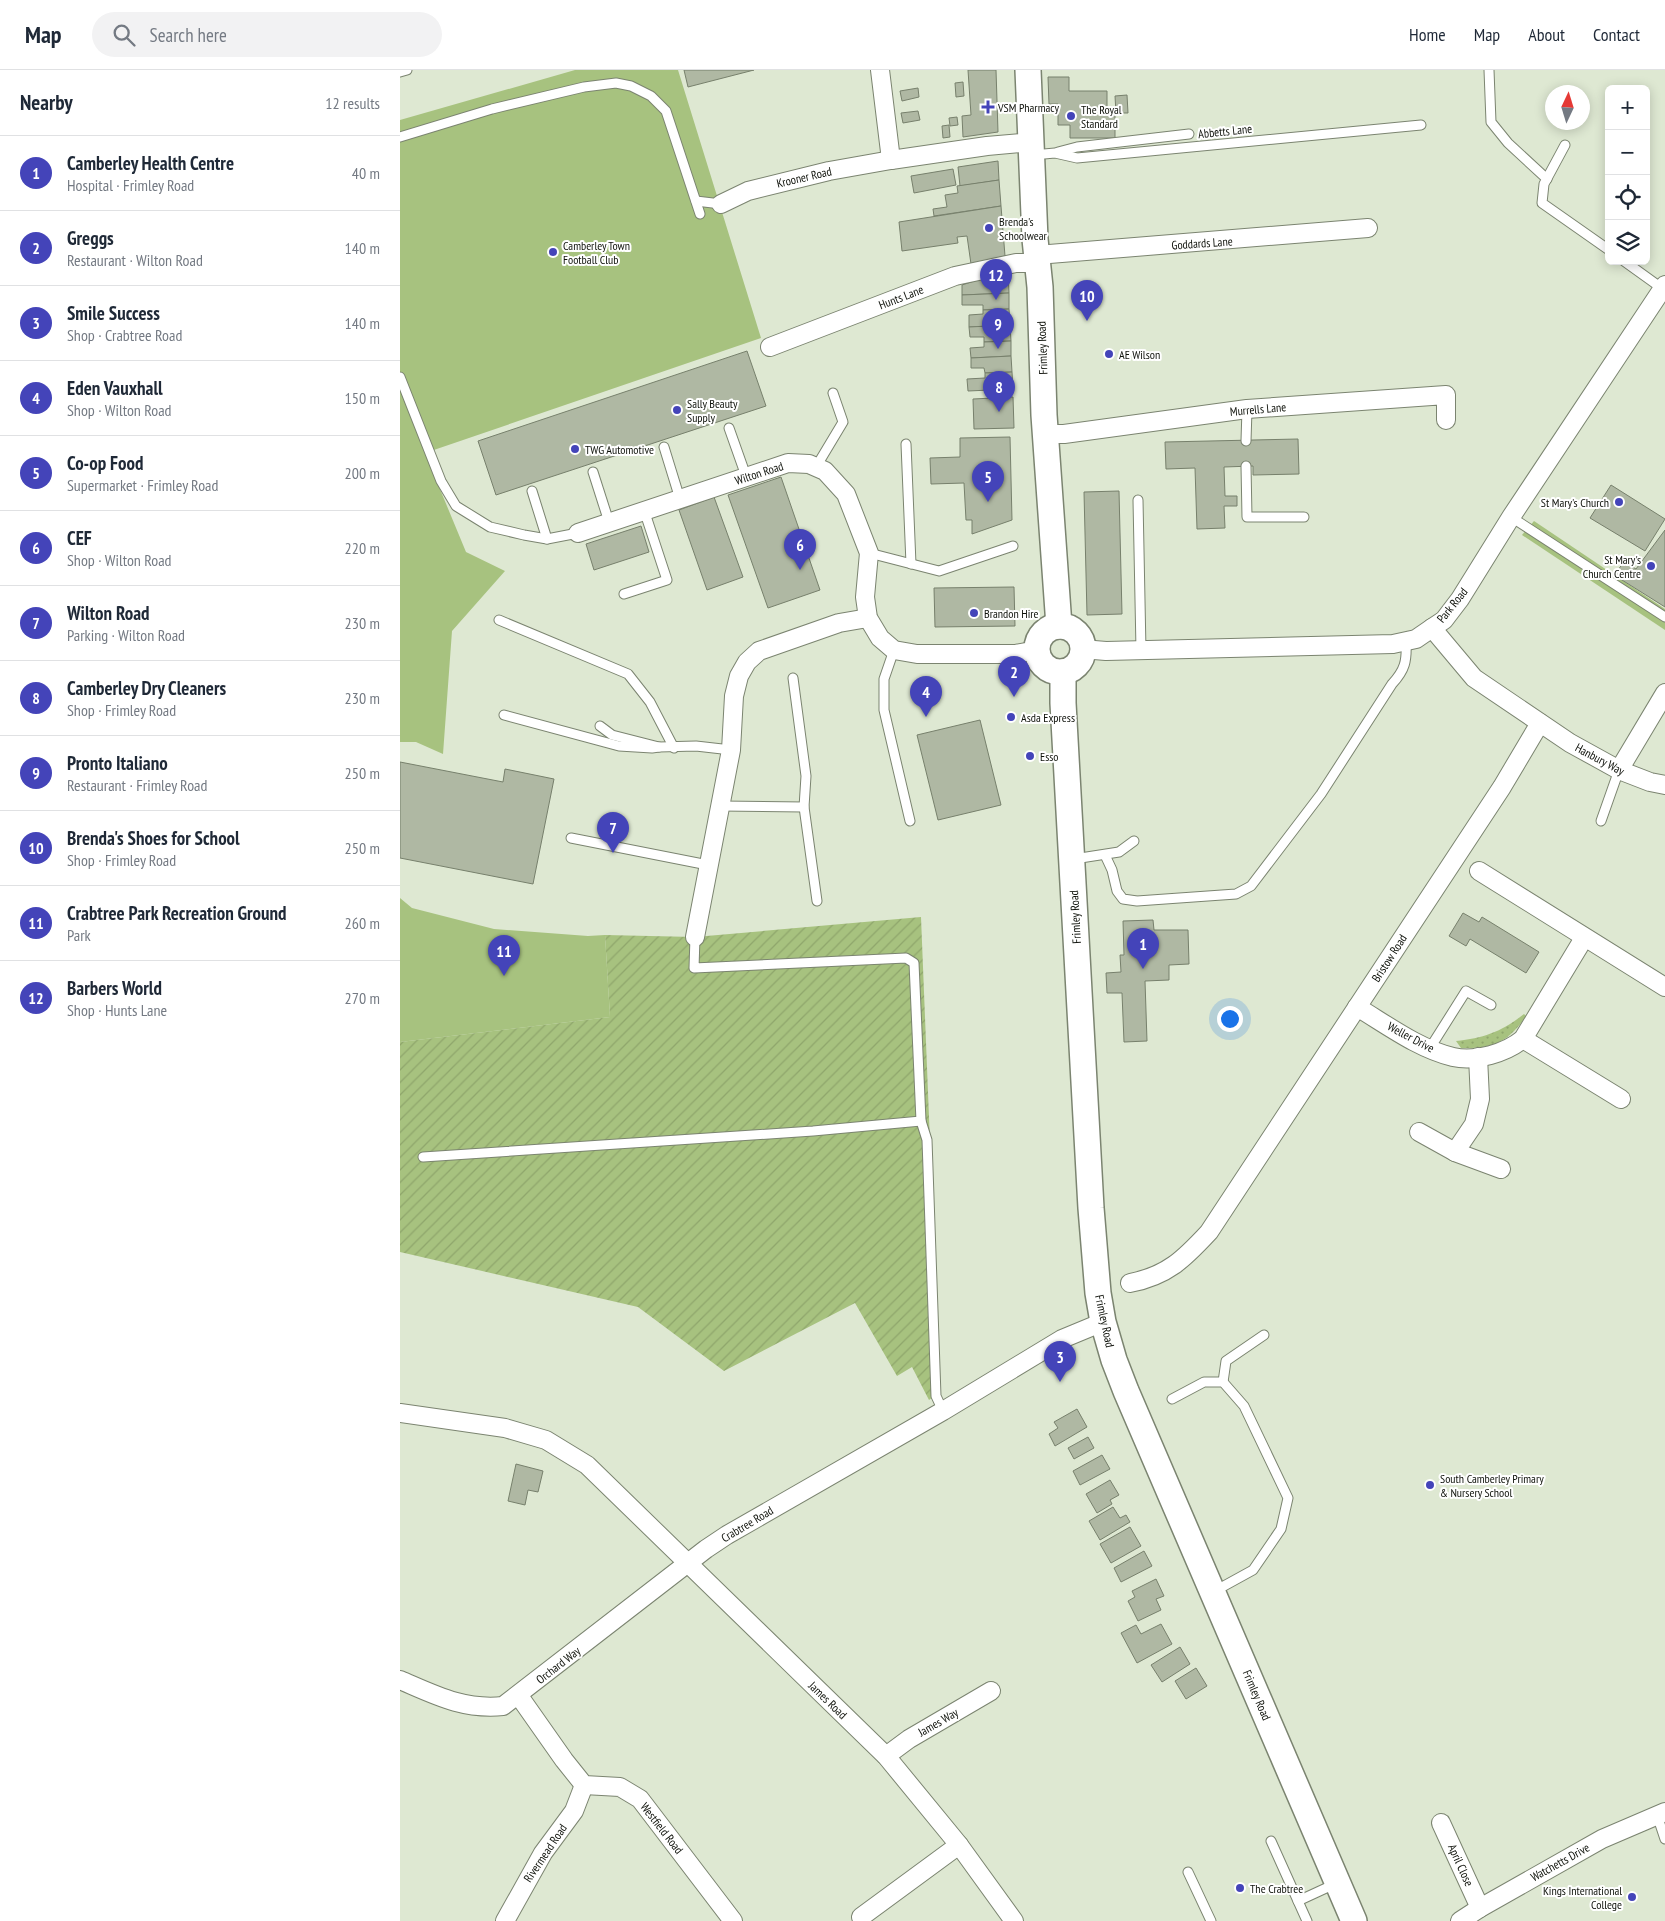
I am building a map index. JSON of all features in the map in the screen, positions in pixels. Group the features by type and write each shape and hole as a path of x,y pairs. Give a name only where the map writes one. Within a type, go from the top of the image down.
{"main road":[{"name":"Frimley Road","path":"1028,70 1040,150 1037,259 1045,434 1060,626"},
{"path":"1060,626 1067,627 1080,637 1083,644 1082,656 1072,668 1063,672 1055,672 1041,663 1037,650 1039,639 1044,632 1050,628 1060,626"},
{"name":"Frimley Road","path":"1063,672 1071,859 1091,1208 1102,1322 1121,1379 1354,1921"}],"street":[{"path":"880,70 891,160"},
{"name":"Krooner Road","path":"721,204 748,191 891,160 987,146 1040,150"},
{"name":"Goddards Lane","path":"1037,259 1368,228"},
{"name":"Hunts Lane","path":"770,347 955,276 1037,259"},
{"name":"Park Road","path":"1082,649 1142,650 1306,647 1406,642 1416,639 1444,620 1517,521 1664,287"},
{"name":"Murrells Lane","path":"1045,434 1064,434 1247,409 1446,395 1446,420"},
{"name":"Wilton Road","path":"578,533 788,463 809,464 826,471 846,494 869,553 866,597 868,618 880,638 894,650"},
{"path":"695,937 731,750 734,696 739,676 747,662 759,651 839,624 868,618"},
{"path":"1432,628 1474,678 1540,723"},
{"path":"894,650 917,654 1015,654 1037,650"},
{"path":"1619,770 1665,693"},
{"name":"Hanbury Way","path":"1540,723 1570,743 1619,770 1650,782 1665,785"},
{"name":"Bristow Road","path":"1130,1283 1148,1280 1173,1268 1209,1232 1502,787 1540,723"},
{"path":"1479,871 1665,987"},
{"name":"Weller Drive","path":"1357,1007 1430,1048 1454,1057 1478,1057 1503,1051 1513,1047 1523,1039 1584,938"},
{"path":"1523,1039 1621,1099"},
{"path":"1455,1152 1474,1124 1480,1099 1478,1057"},
{"path":"1419,1132 1455,1152 1501,1169"},
{"name":"Crabtree Road","path":"688,1563 727,1535 943,1411 1062,1339 1102,1322"},
{"path":"400,1413 505,1428 546,1440 586,1465 688,1563"},
{"name":"Orchard Way","path":"404,1688 452,1702 484,1708 503,1706 519,1696 688,1563"},
{"name":"James Road","path":"688,1563 886,1756 959,1845 1014,1921"},
{"name":"James Way","path":"886,1756 909,1739 991,1691"},
{"path":"519,1696 584,1785"},
{"name":"Rivermead Road","path":"505,1921 543,1852 574,1811 584,1785"},
{"name":"Westfield Road","path":"584,1785 620,1787 640,1799 732,1921"},
{"name":"Watchetts Drive","path":"1460,1921 1602,1839 1661,1814"},
{"name":"April Close","path":"1441,1823 1480,1908"},
{"path":"861,1917 959,1845"}],"lane":[{"path":"400,72 407,70"},
{"path":"1489,70 1491,122 1508,143 1547,179"},
{"path":"400,137 492,109 584,87 616,84 631,86 651,96 666,111 700,214"},
{"name":"Abbetts Lane","path":"1040,150 1077,158 1421,125"},
{"path":"1040,150 1189,134"},
{"path":"1565,144 1544,184 1542,202 1605,247"},
{"path":"696,202 721,204"},
{"path":"1630,265 1664,287"},
{"name":"Wilton Road","path":"400,377 441,481 456,506 490,527 547,539 578,533"},
{"path":"816,468 842,422 833,393"},
{"path":"1246,441 1247,409"},
{"path":"729,428 746,476"},
{"path":"906,444 911,564"},
{"path":"664,447 680,499"},
{"path":"1246,466 1246,517 1304,517"},
{"path":"593,472 609,522"},
{"path":"532,491 547,539"},
{"path":"1138,500 1142,650"},
{"path":"624,594 667,580 644,510"},
{"path":"1517,521 1665,617"},
{"path":"869,553 939,571 1013,546"},
{"path":"499,620 628,674 650,702 674,748"},
{"path":"1105,855 1112,870 1116,891 1123,899 1137,901 1236,894 1251,886 1321,794 1392,684 1400,676 1407,659 1406,642"},
{"path":"894,650 884,679 884,710 910,821"},
{"path":"793,678 806,776 804,807 817,900"},
{"path":"504,715 619,746 659,747"},
{"path":"600,726 612,735 659,747 696,746 731,750"},
{"path":"1601,821 1619,770"},
{"path":"720,806 804,807"},
{"path":"571,838 708,865"},
{"path":"1071,859 1119,852 1134,841"},
{"path":"695,937 694,968 906,958 914,963 921,1121 927,1140 936,1396 943,1411"},
{"path":"1430,1048 1466,991 1491,1005"},
{"path":"423,1157 813,1131 921,1121"},
{"path":"1223,1382 1226,1361 1264,1335"},
{"path":"1172,1399 1204,1382 1223,1382 1244,1406 1288,1498 1281,1528 1253,1570 1212,1592"},
{"path":"1661,1814 1665,1839"},
{"path":"1271,1841 1307,1921"},
{"path":"1188,1872 1211,1921"},
{"path":"1298,1901 1337,1883"}],"green space":[{"path":"575,70 678,70 761,338 425,453 466,552 505,571 452,631 443,754 416,742 400,742 400,120"},
{"path":"1534,521 1665,609 1665,630 1522,535"},
{"path":"400,898 412,908 494,929 588,936 605,935 610,1017 400,1042"},
{"path":"921,917 940,1392 929,1400 912,1367 897,1376 855,1303 724,1371 638,1307 400,1252 400,1042 610,1017 605,935 695,937"},
{"path":"1524,1014 1526,1016 1520,1025 1499,1042 1482,1047 1461,1048 1456,1041 1492,1033"}],"building":[{"path":"684,70 754,70 688,87"},
{"path":"968,70 996,70 998,132 963,137 962,116 971,115"},
{"path":"1048,77 1069,77 1069,91 1107,91 1107,109 1115,109 1115,138 1070,138 1070,125 1058,125 1058,104 1049,104"},
{"path":"963,82 964,96 956,97 955,83"},
{"path":"918,88 919,97 902,101 900,91"},
{"path":"1127,95 1128,113 1116,113 1115,96"},
{"path":"918,111 920,120 903,123 901,113"},
{"path":"957,117 958,125 950,126 949,118"},
{"path":"949,125 950,137 943,138 942,126"},
{"path":"998,161 999,180 960,186 958,167"},
{"path":"953,169 956,185 914,193 911,176"},
{"path":"999,180 1001,206 934,216 933,209 947,207 945,195 958,193 957,186"},
{"path":"1001,206 1005,256 971,264 967,236 957,237 958,243 902,251 899,222"},
{"path":"1008,270 1009,293 962,295 962,285"},
{"path":"1009,293 1009,309 983,310 983,305 962,305 962,295"},
{"path":"1009,309 1010,325 969,327 969,315 983,314 983,310"},
{"path":"1010,325 1011,341 984,342 984,337 970,337 969,327"},
{"path":"1011,341 1011,356 971,358 970,348 984,347 984,342"},
{"path":"747,351 766,406 496,495 478,441"},
{"path":"1011,356 1012,372 985,373 984,368 971,368 971,358"},
{"path":"1012,372 1013,389 968,391 967,379 985,378 985,373"},
{"path":"1013,397 1014,428 974,429 973,399"},
{"path":"1010,437 1012,520 972,534 972,520 966,520 964,483 931,484 930,458 960,457 960,438"},
{"path":"1298,439 1299,474 1253,475 1253,466 1224,467 1225,496 1237,496 1237,506 1224,506 1225,528 1197,529 1195,468 1166,469 1165,442"},
{"path":"781,477 820,590 768,608 728,495"},
{"name":"St Mary's Church","path":"1611,485 1665,519 1645,551 1590,518"},
{"path":"1119,491 1122,614 1087,615 1084,492"},
{"path":"714,497 743,577 707,590 679,510"},
{"path":"641,526 649,552 594,570 586,544"},
{"name":"St Mary's Church Centre","path":"1665,530 1665,607 1614,575 1624,562 1636,569"},
{"name":"Brandon Hire","path":"1014,587 1015,626 935,627 934,588"},
{"path":"980,720 1001,805 938,820 917,735"},
{"path":"400,762 503,782 505,769 554,779 533,884 400,858"},
{"path":"1463,913 1479,922 1482,917 1539,952 1526,973 1470,939 1466,946 1449,936"},
{"path":"1153,920 1154,930 1188,930 1189,964 1169,965 1169,980 1145,981 1147,1041 1124,1042 1122,993 1107,993 1106,973 1121,972 1120,955 1124,955 1123,921"},
{"path":"1077,1409 1087,1427 1055,1446 1049,1434 1058,1428 1054,1422"},
{"path":"1088,1437 1094,1448 1074,1459 1068,1448"},
{"path":"1102,1455 1110,1469 1080,1485 1073,1471"},
{"path":"516,1464 543,1471 538,1492 528,1490 525,1505 508,1501"},
{"path":"1110,1480 1119,1495 1110,1500 1112,1504 1097,1513 1086,1494"},
{"path":"1113,1507 1120,1518 1126,1515 1130,1522 1100,1540 1089,1521"},
{"path":"1130,1527 1141,1546 1111,1563 1100,1544"},
{"path":"1144,1551 1152,1566 1121,1582 1114,1568"},
{"path":"1156,1579 1164,1596 1156,1599 1161,1610 1138,1621 1128,1601 1135,1597 1132,1591"},
{"path":"1161,1624 1172,1644 1137,1663 1121,1633 1136,1625 1141,1634"},
{"path":"1180,1647 1190,1664 1162,1682 1151,1665"},
{"path":"1196,1668 1207,1686 1186,1699 1175,1681"}],"place":[{"name":"VSM Pharmacy","path":"988,107"},
{"name":"The Royal Standard","path":"1071,116"},
{"name":"Brenda's Schoolwear","path":"989,228"},
{"name":"Camberley Town Football Club","path":"553,252"},
{"name":"Barbers World","path":"996,300"},
{"name":"Brenda's Shoes for School","path":"1087,321"},
{"name":"Pronto Italiano","path":"998,349"},
{"name":"AE Wilson","path":"1109,354"},
{"name":"Sally Beauty Supply","path":"677,410"},
{"name":"Camberley Dry Cleaners","path":"999,412"},
{"name":"TWG Automotive","path":"575,449"},
{"name":"Co-op Food","path":"988,502"},
{"name":"St Mary's Church","path":"1619,502"},
{"name":"St Mary's Church Centre","path":"1651,566"},
{"name":"CEF","path":"800,570"},
{"name":"Brandon Hire","path":"974,613"},
{"name":"Greggs","path":"1014,697"},
{"name":"Eden Vauxhall","path":"926,717"},
{"name":"Asda Express","path":"1011,717"},
{"name":"Esso","path":"1030,756"},
{"name":"Wilton Road","path":"613,853"},
{"name":"Camberley Health Centre","path":"1143,969"},
{"name":"Crabtree Park Recreation Ground","path":"504,976"},
{"name":"Smile Success","path":"1060,1382"},
{"name":"South Camberley Primary & Nursery School","path":"1430,1485"},
{"name":"The Crabtree","path":"1240,1888"},
{"name":"Kings International College","path":"1632,1897"}]}
